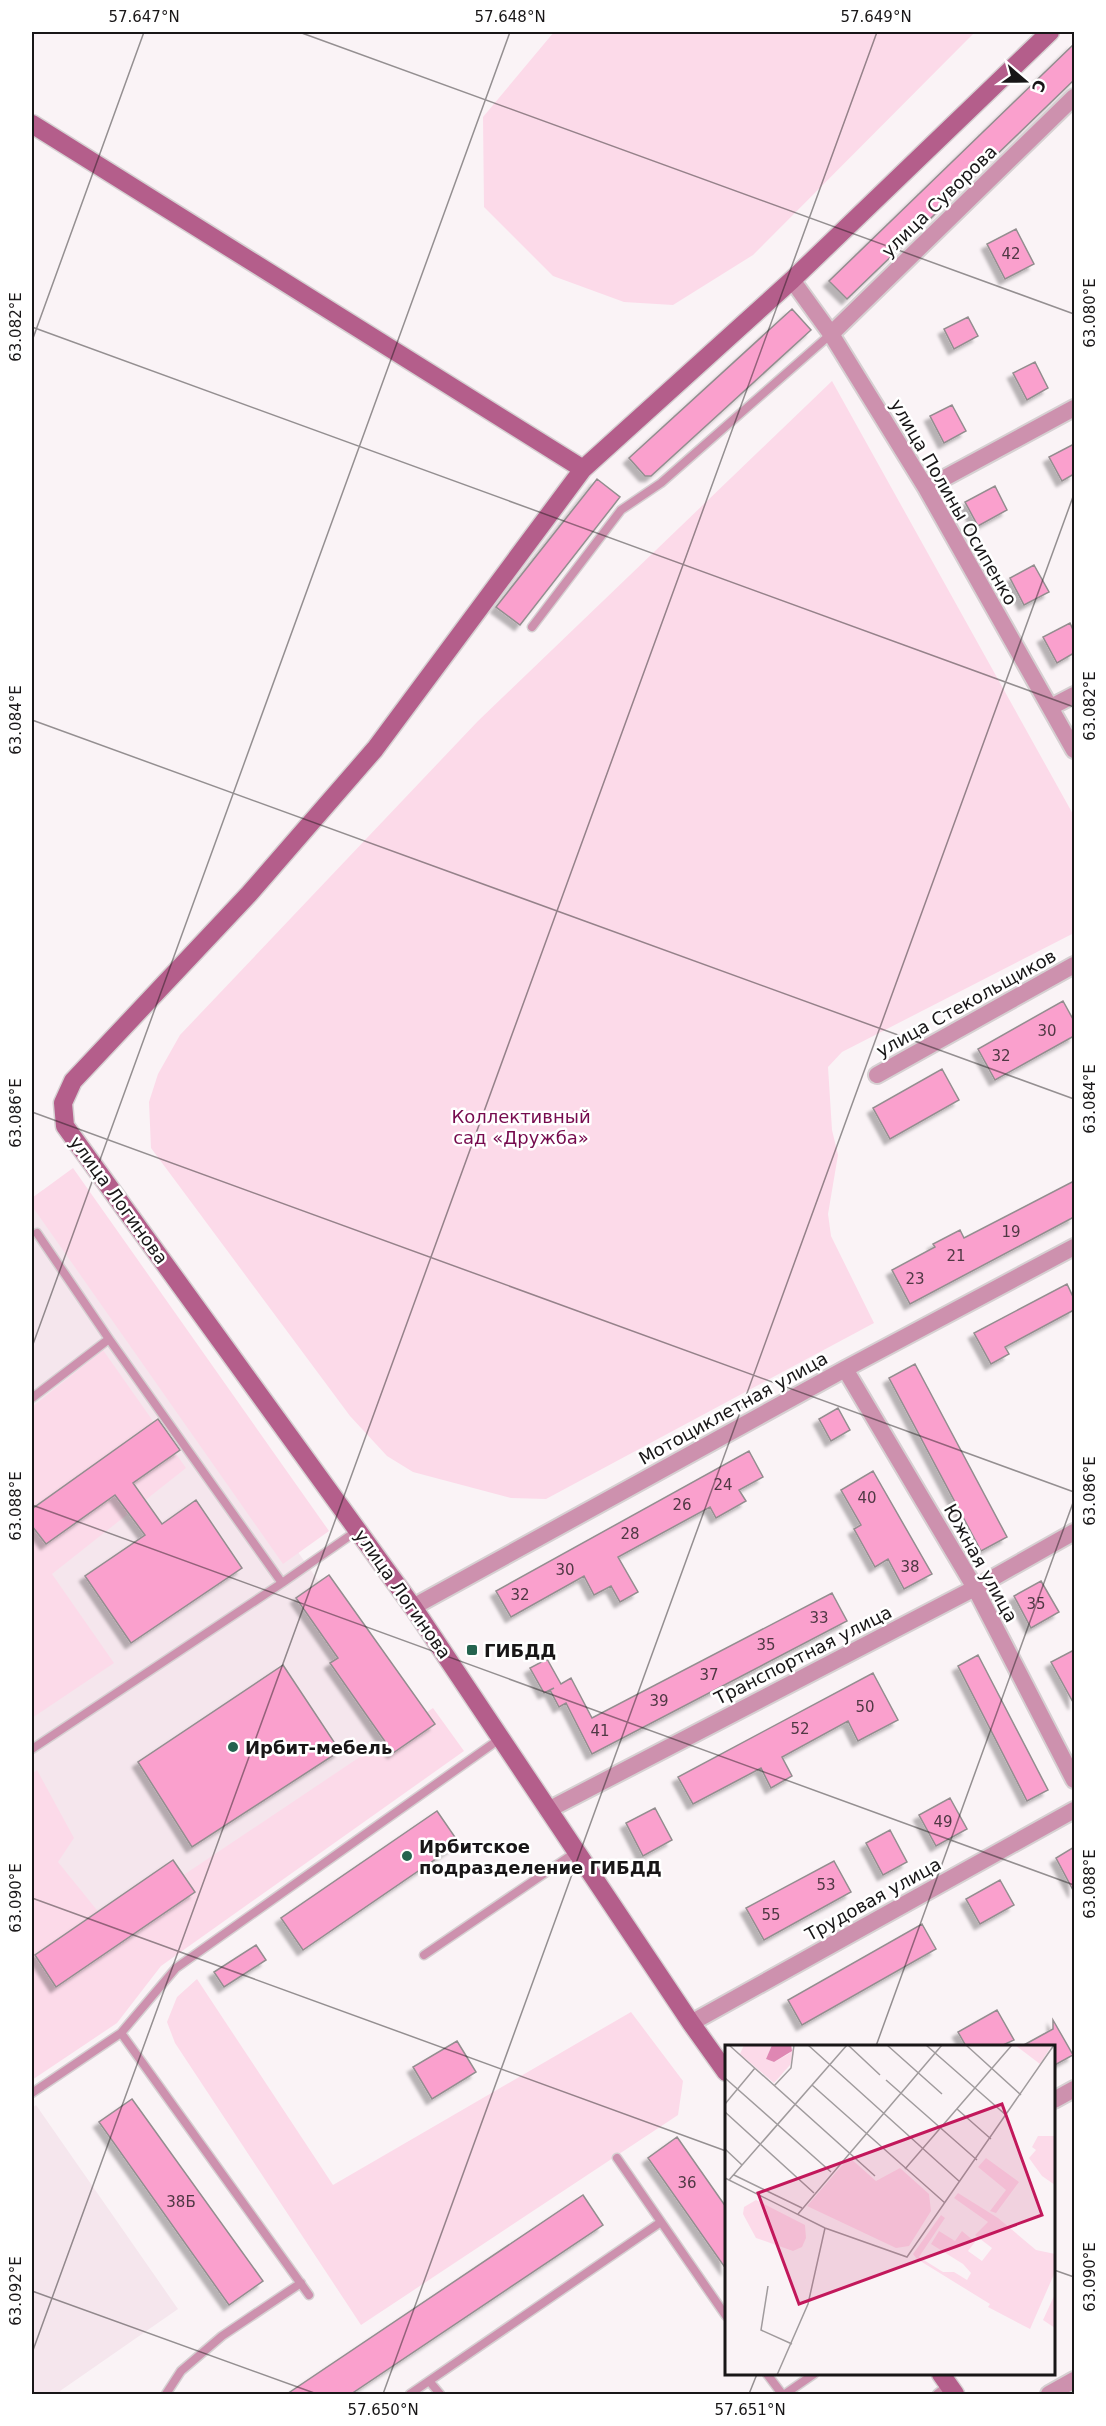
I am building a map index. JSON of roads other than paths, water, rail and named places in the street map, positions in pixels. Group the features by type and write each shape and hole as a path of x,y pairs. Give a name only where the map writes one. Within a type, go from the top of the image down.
{"street":[{"path":"32,124 583,469 792,280 1050,32"},
{"name":"улица Суворова","path":"831,334 1074,97"},
{"name":"улица Полины Осипенко","path":"792,280 831,334 926,488 1052,707 1074,750"},
{"path":"926,488 1074,408"},
{"name":"улица Логинова","path":"583,469 375,749 249,894 73,1081 63,1103 65,1126 413,1607 725,2071"},
{"path":"1052,707 1074,695"},
{"name":"улица Стекольщиков","path":"877,1075 1074,965"},
{"name":"Мотоциклетная улица","path":"413,1607 845,1368 1074,1247"},
{"name":"Южная улица","path":"845,1368 975,1588 1074,1780"},
{"name":"Транспортная улица","path":"548,1810 975,1588 1074,1532"},
{"name":"Трудовая улица","path":"691,2023 1074,1810"},
{"path":"1055,2099 1074,2089"},
{"path":"1049,2394 1074,2380"}],"lane":[{"path":"532,627 621,510 661,483 831,334"},
{"path":"37,1233 109,1339 282,1583"},
{"path":"32,1398 109,1339"},
{"path":"32,1749 358,1530"},
{"path":"32,2093 121,2033 176,1968 501,1737"},
{"path":"424,1954 576,1852"},
{"path":"121,2033 309,2295"},
{"path":"617,2158 725,2315"},
{"path":"410,2394 661,2222"},
{"path":"166,2394 181,2371 222,2336 301,2283"},
{"path":"769,2375 783,2394 811,2375"},
{"path":"430,2382 440,2394"}],"place":[{"name":"ГИБДД","path":"472,1650"},
{"name":"Ирбит-мебель","path":"233,1747"},
{"name":"Ирбитское подразделение ГИБДД","path":"407,1856"}],"park label":[{"name":"Коллективный сад «Дружба»","path":"521,1126"}]}
